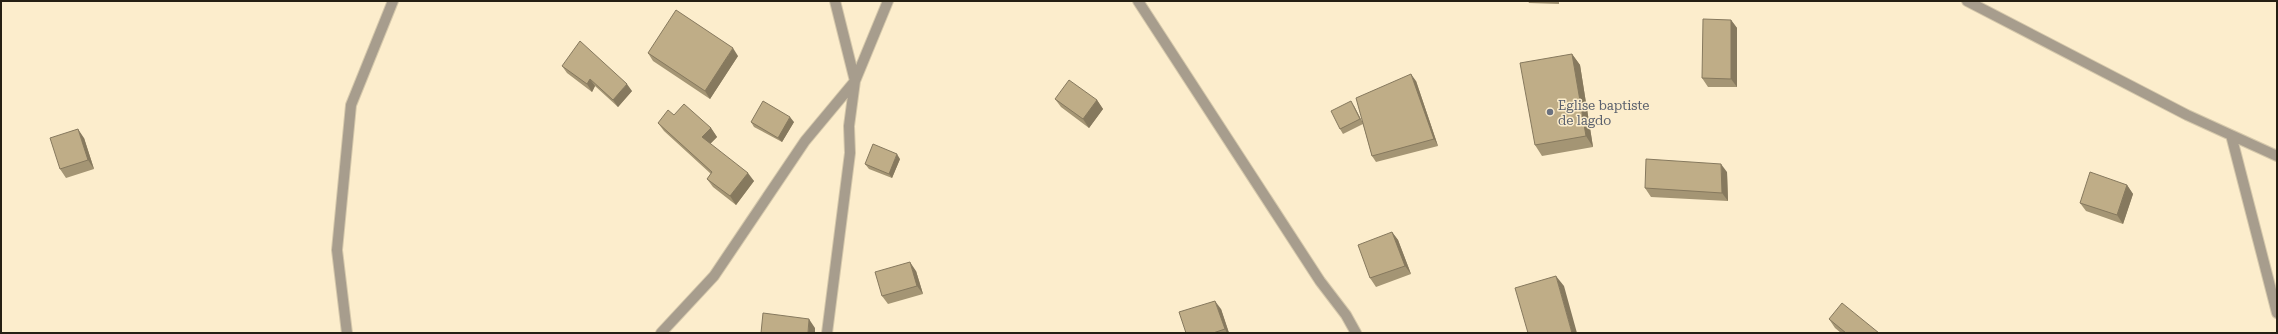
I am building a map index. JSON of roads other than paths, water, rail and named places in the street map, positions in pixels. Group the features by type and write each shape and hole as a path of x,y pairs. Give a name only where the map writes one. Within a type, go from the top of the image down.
{"street":[{"path":"347,333 337,250 351,105 393,1"},
{"path":"835,1 855,81"},
{"path":"827,333 850,153 849,126 855,81 888,1"},
{"path":"1138,1 1316,274 1346,315 1356,333"},
{"path":"1967,1 2187,115 2277,156"},
{"path":"661,333 714,276 805,141 855,81"},
{"path":"2231,135 2277,313"}],"place":[{"name":"Eglise baptiste de lagdo","path":"1550,112"}]}
